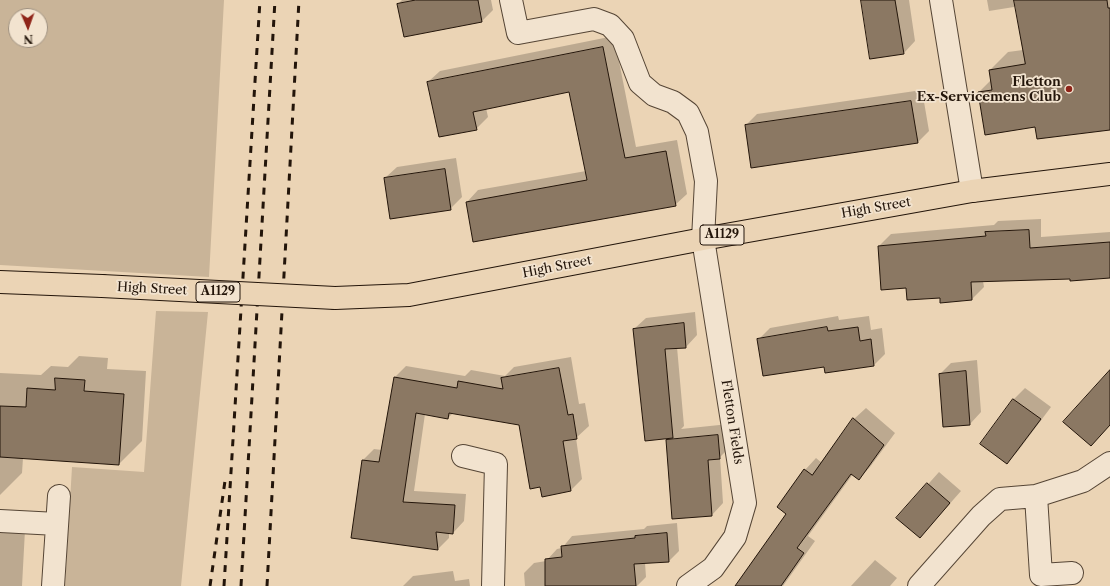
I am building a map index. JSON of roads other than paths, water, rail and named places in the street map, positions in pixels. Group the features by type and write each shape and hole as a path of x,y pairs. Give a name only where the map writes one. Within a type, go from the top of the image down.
{"main road":[{"name":"High Street","path":"0,282 334,298 409,295 703,239 972,191 1110,174"}],"street":[{"name":"Fletton Fields","path":"511,0 518,33 594,19 610,25 623,39 640,83 654,95 673,102 688,114 697,132 706,181 703,239 745,503 735,537 713,568 688,586"},
{"path":"942,0 972,191"},
{"path":"463,456 496,464 493,586"},
{"path":"919,586 981,516 1000,499 1036,496 1083,481 1110,463"},
{"path":"53,586 59,496"},
{"path":"1036,496 1041,575 1072,573"},
{"path":"0,521 57,524"}],"railway":[{"path":"224,586 260,0"},
{"path":"241,586 275,0"},
{"path":"267,586 299,0"},
{"path":"210,586 225,481"}],"place":[{"name":"Fletton Ex-Servicemens Club","path":"1069,89"}]}
